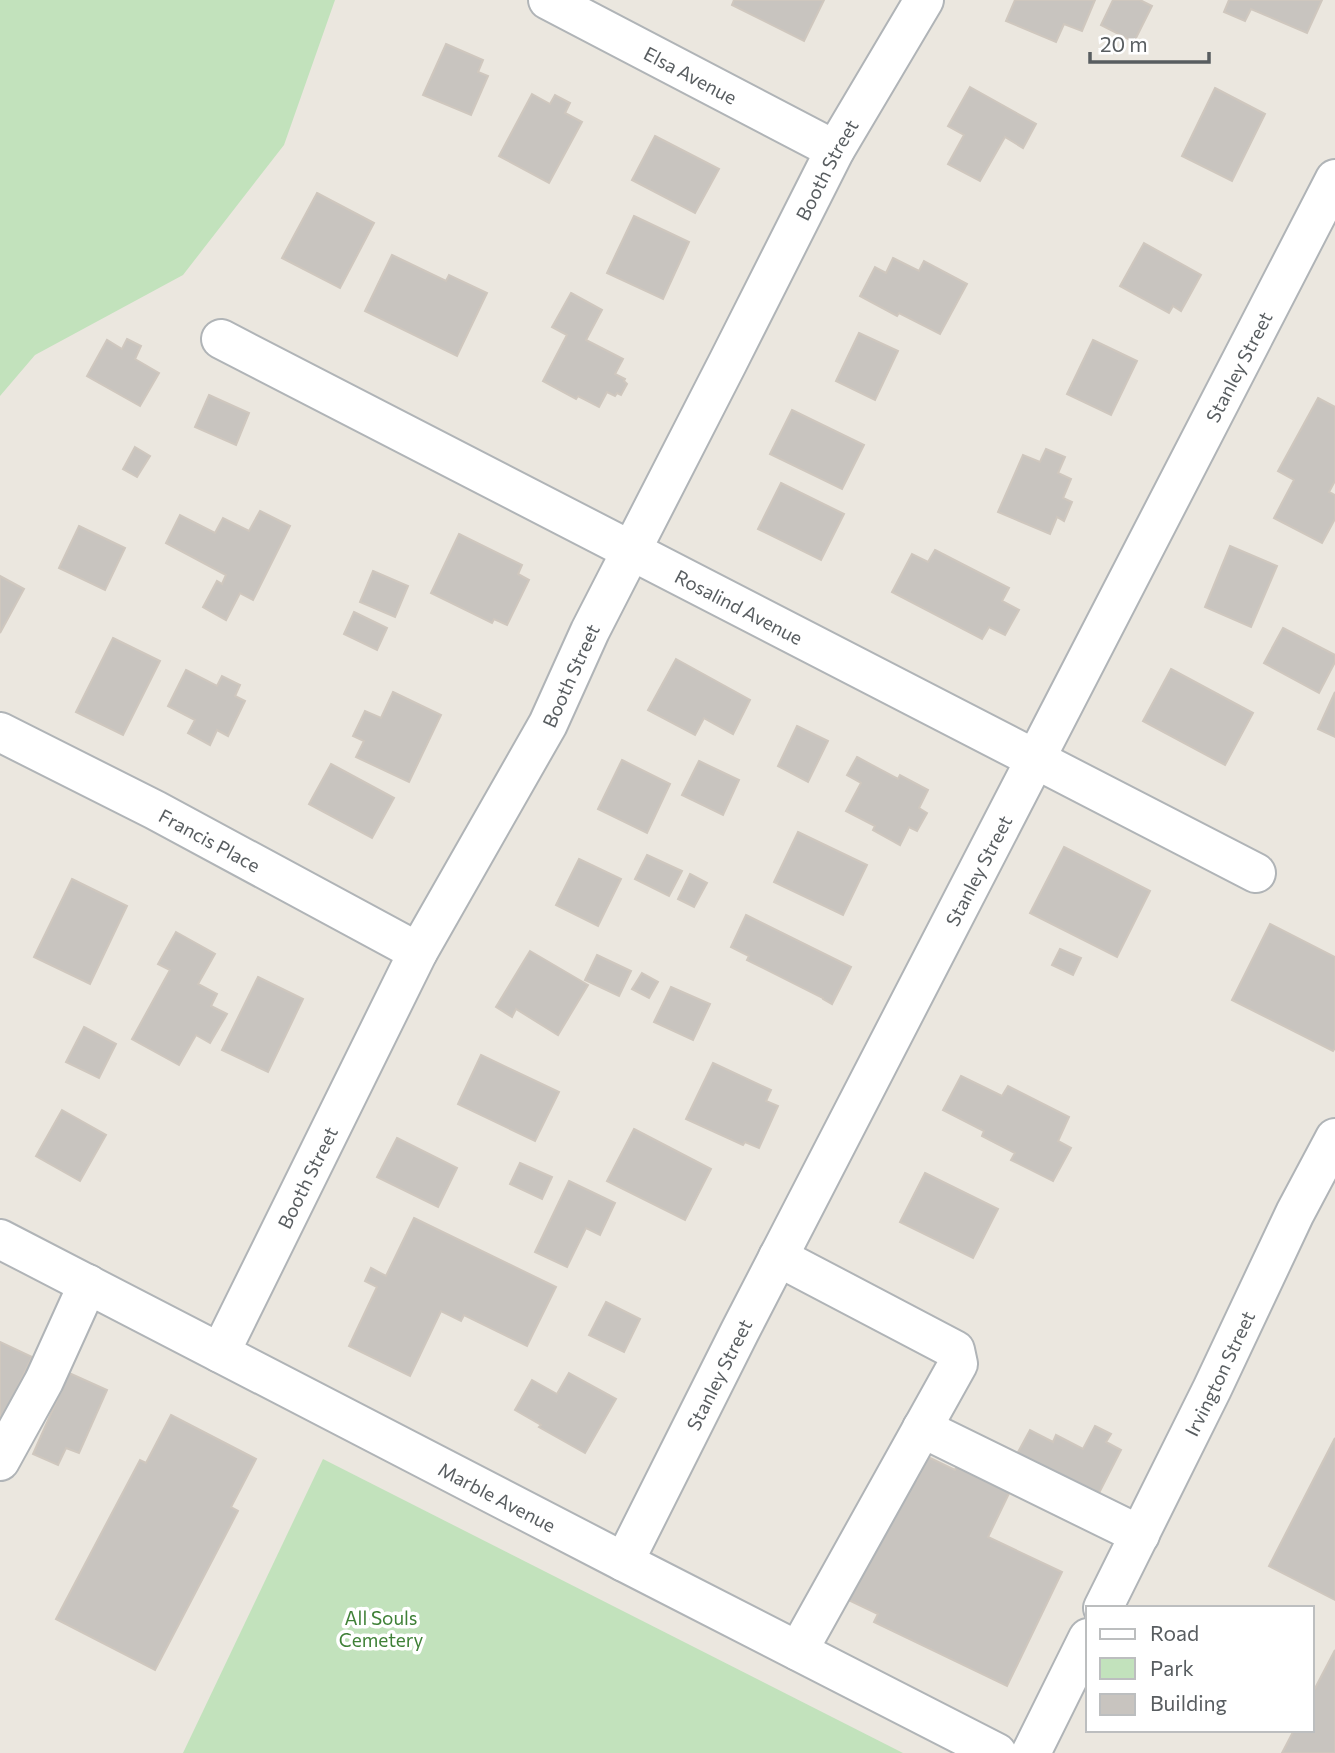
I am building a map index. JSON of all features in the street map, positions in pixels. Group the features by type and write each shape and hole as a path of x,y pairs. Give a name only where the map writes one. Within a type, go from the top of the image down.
{"street":[{"name":"Elsa Avenue","path":"548,0 835,150"},
{"name":"Booth Street","path":"219,1353 418,952 548,724 590,631 835,150 924,0"},
{"name":"Stanley Street","path":"624,1562 778,1257 1335,179"},
{"name":"Rosalind Avenue","path":"221,339 1256,873"},
{"name":"Francis Place","path":"0,732 155,810 418,952"},
{"name":"Irvington Street","path":"1104,1606 1218,1377 1295,1213 1335,1138"},
{"name":"Marble Avenue","path":"0,1238 997,1753"},
{"path":"778,1257 955,1350 958,1364 798,1651"},
{"path":"0,1461 44,1381 88,1284"},
{"path":"922,1428 1140,1535"},
{"path":"1031,1753 1086,1642"}],"green space":[{"path":"0,0 335,0 284,145 183,275 35,355 0,396"},
{"name":"All Souls Cemetery","path":"323,1459 903,1753 183,1753"}],"building":[{"path":"734,0 824,0 804,41 732,5"},
{"path":"1015,0 1095,0 1082,31 1064,24 1056,42 1006,21"},
{"path":"1113,0 1140,0 1152,6 1134,42 1101,25"},
{"path":"1229,0 1322,0 1307,33 1251,9 1245,21 1224,12"},
{"path":"446,44 483,60 478,72 488,76 471,115 423,95"},
{"path":"970,87 1036,124 1023,148 1005,137 980,181 948,164 964,135 948,126"},
{"path":"1215,88 1265,114 1232,181 1182,156"},
{"path":"532,94 550,104 555,95 570,103 565,113 582,122 549,183 499,156"},
{"path":"655,136 719,169 695,213 632,180"},
{"path":"317,193 374,223 340,288 282,258"},
{"path":"634,216 689,242 663,299 607,273"},
{"path":"1144,243 1201,275 1181,311 1173,306 1169,313 1120,286"},
{"path":"392,255 446,281 449,275 487,293 457,356 365,311"},
{"path":"893,258 919,271 924,261 967,284 940,334 899,313 897,316 860,296 875,267 886,273"},
{"path":"571,293 602,310 586,340 623,359 615,374 625,379 627,384 621,395 617,393 615,396 607,392 599,407 578,396 576,399 543,381 567,335 552,327"},
{"path":"859,333 898,351 875,400 836,381"},
{"path":"127,339 141,346 135,359 159,373 140,406 87,376 107,340 122,349"},
{"path":"1093,340 1137,361 1111,415 1067,394"},
{"path":"209,395 249,413 236,445 195,427"},
{"path":"1318,398 1335,407 1335,481 1329,492 1335,495 1335,519 1322,543 1274,518 1294,480 1278,471"},
{"path":"792,410 864,445 842,489 770,454"},
{"path":"135,447 150,456 137,477 123,469"},
{"path":"1046,449 1065,457 1058,473 1071,479 1063,498 1072,502 1064,521 1057,517 1050,534 998,512 1023,455 1040,462"},
{"path":"781,483 844,514 821,560 758,529"},
{"path":"260,511 290,526 253,600 240,593 226,620 203,607 217,581 222,584 226,575 166,543 180,515 215,533 223,518 249,531"},
{"path":"79,526 125,548 105,590 59,568"},
{"path":"459,534 522,565 518,574 529,580 507,625 494,619 492,623 431,593"},
{"path":"1230,546 1277,566 1251,627 1205,607"},
{"path":"935,550 1009,588 1002,601 1019,610 1005,635 989,627 982,639 892,592 912,554 928,562"},
{"path":"373,571 408,586 395,617 360,602"},
{"path":"0,576 24,589 0,633"},
{"path":"354,612 387,628 377,650 344,634"},
{"path":"1283,628 1335,655 1335,662 1319,693 1264,663"},
{"path":"113,638 160,661 123,735 76,712"},
{"path":"676,659 750,700 733,734 704,718 695,735 648,710"},
{"path":"1171,669 1253,713 1225,765 1143,721"},
{"path":"186,670 217,686 222,676 240,685 235,696 245,701 228,736 217,730 210,745 188,733 195,720 168,706"},
{"path":"393,692 441,715 409,782 356,757 364,741 353,736 365,711 381,718"},
{"path":"1335,692 1335,737 1318,729"},
{"path":"797,726 828,741 808,782 778,766"},
{"path":"857,757 898,779 900,775 928,790 919,808 927,813 917,831 909,827 900,845 873,830 875,826 846,811 861,783 847,775"},
{"path":"622,760 670,784 647,833 598,809"},
{"path":"699,761 739,780 723,815 682,795"},
{"path":"331,764 394,798 372,838 309,804"},
{"path":"798,832 867,865 843,915 774,882"},
{"path":"1064,847 1150,891 1117,957 1030,913"},
{"path":"647,855 682,871 669,896 635,879"},
{"path":"579,859 621,879 598,926 556,905"},
{"path":"690,874 707,883 694,907 678,899"},
{"path":"72,879 127,906 90,984 34,957"},
{"path":"746,915 851,967 832,1004 747,960 749,956 731,947"},
{"path":"1270,924 1335,957 1333,1051 1232,1000"},
{"path":"176,932 215,954 198,984 217,994 211,1006 227,1014 210,1043 196,1035 179,1065 132,1039 170,970 158,964"},
{"path":"1060,949 1081,958 1073,975 1052,965"},
{"path":"530,951 588,985 558,1035 516,1009 512,1017 496,1007"},
{"path":"597,955 631,971 619,996 585,980"},
{"path":"642,973 658,982 649,998 632,989"},
{"path":"258,977 303,999 268,1072 222,1050"},
{"path":"671,987 710,1004 693,1040 654,1022"},
{"path":"84,1027 116,1044 99,1078 66,1062"},
{"path":"481,1055 559,1092 535,1141 458,1104"},
{"path":"713,1063 771,1090 766,1101 778,1106 759,1148 745,1142 743,1145 686,1119"},
{"path":"961,1076 1002,1096 1008,1086 1069,1117 1058,1141 1071,1148 1053,1181 1011,1160 1015,1153 982,1136 984,1131 943,1110"},
{"path":"62,1110 106,1135 80,1181 36,1156"},
{"path":"634,1129 711,1169 685,1220 607,1181"},
{"path":"397,1138 457,1168 438,1207 377,1177"},
{"path":"520,1163 552,1177 542,1199 510,1184"},
{"path":"925,1173 998,1209 973,1258 900,1222"},
{"path":"569,1181 615,1203 600,1235 586,1228 567,1267 535,1252"},
{"path":"414,1218 556,1287 527,1346 464,1315 461,1321 441,1311 410,1376 349,1346 377,1287 365,1281 371,1268 386,1276"},
{"path":"606,1302 640,1319 624,1352 589,1335"},
{"path":"0,1342 32,1357 0,1424"},
{"path":"69,1373 107,1390 79,1453 66,1448 58,1465 33,1454"},
{"path":"569,1373 616,1399 585,1453 515,1410 532,1380 557,1394"},
{"path":"171,1415 256,1459 231,1507 238,1511 155,1670 56,1619 140,1460 146,1463"},
{"path":"1095,1426 1111,1434 1106,1442 1121,1450 1097,1497 1017,1454 1030,1430 1053,1442 1056,1435 1083,1449"},
{"path":"1335,1438 1335,1600 1269,1566"},
{"path":"928,1457 955,1470 960,1459 1015,1481 988,1537 1062,1572 1007,1686 874,1622 878,1614 838,1595 898,1471 917,1480"},
{"path":"1335,1650 1335,1753 1282,1753 1293,1732 1314,1732 1314,1690"}]}
